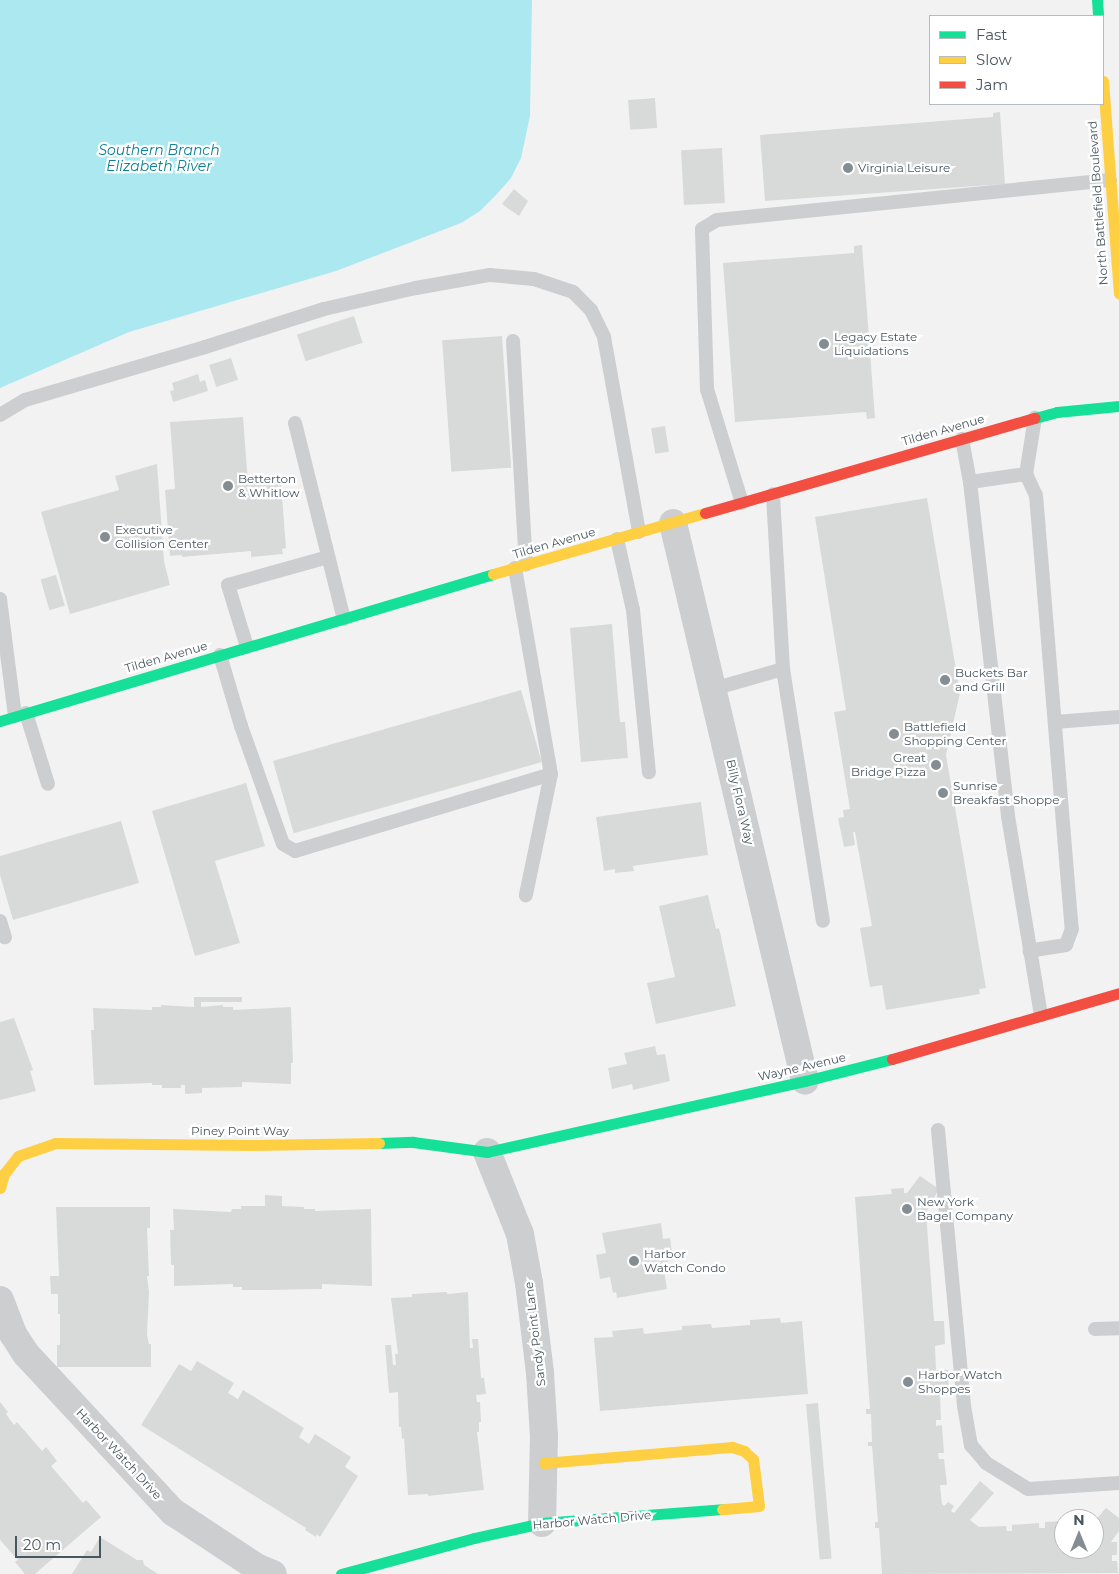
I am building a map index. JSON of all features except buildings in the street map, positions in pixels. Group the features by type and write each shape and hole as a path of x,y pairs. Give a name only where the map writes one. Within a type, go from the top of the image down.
{"street":[{"path":"1097,0 1098,15"},
{"name":"North Battlefield Boulevard","path":"1104,95 1119,293"},
{"name":"Tilden Avenue","path":"0,720 639,532 1056,412 1119,406"},
{"name":"Billy Flora Way","path":"673,523 805,1081"},
{"name":"Wayne Avenue","path":"487,1152 805,1081 917,1052 1119,993"},
{"name":"Piney Point Way","path":"0,1188 4,1174 18,1156 55,1143 252,1145 413,1142 487,1152"},
{"name":"Sandy Point Lane","path":"487,1152 520,1234 529,1283 540,1373 544,1436 542,1523"},
{"name":"Harbor Watch Drive","path":"0,1300 13,1334 26,1354 173,1512 258,1568 273,1574"},
{"name":"Harbor Watch Drive","path":"341,1574 474,1538 542,1523 759,1506 753,1459 744,1451 732,1447 544,1464"}],"lane":[{"path":"742,503 707,390 702,229 717,220 1110,180"},
{"path":"0,415 25,400 324,309 416,288 490,275 534,279 573,292 591,310 604,336 639,532"},
{"path":"513,341 520,567 551,774 526,895"},
{"path":"1029,951 1066,945 1072,929 1036,496 1026,474 1035,418"},
{"path":"295,423 344,619"},
{"path":"962,439 970,482 1008,816 1041,1015"},
{"path":"970,482 1026,474"},
{"path":"773,494 782,669 823,921"},
{"path":"617,539 633,610 649,772"},
{"path":"246,647 228,585 328,557"},
{"path":"0,599 21,714 48,784"},
{"path":"220,655 241,726 283,844 295,851 551,774"},
{"path":"713,689 782,669"},
{"path":"1055,722 1119,717"},
{"path":"0,921 5,937"},
{"path":"938,1130 964,1406 971,1445 986,1464 1028,1489 1119,1483"},
{"path":"1095,1329 1119,1328"}],"water":[{"name":"Southern Branch Elizabeth River","path":"0,0 532,0 530,116 521,158 511,178 496,195 480,211 461,223 336,271 129,332 0,388"}],"traffic: fast":[{"path":"1097,0 1098,15"},
{"path":"1035,418 1057,412 1119,406"},
{"path":"0,721 493,574"},
{"path":"379,1143 413,1142 487,1152 805,1081 892,1059"},
{"path":"341,1574 474,1538 542,1523 722,1509"}],"traffic: slow":[{"path":"1104,94 1119,293"},
{"path":"493,574 705,513"},
{"path":"0,1188 4,1174 18,1156 55,1143 252,1145 379,1143"},
{"path":"544,1463 732,1447 744,1451 753,1459 759,1506 722,1509"}],"traffic: jam":[{"path":"705,513 1035,418"},
{"path":"892,1059 1119,993"}],"place":[{"name":"Virginia Leisure","path":"848,168"},
{"name":"Legacy Estate Liquidations","path":"824,344"},
{"name":"Betterton & Whitlow","path":"228,486"},
{"name":"Executive Collision Center","path":"105,537"},
{"name":"Buckets Bar and Grill","path":"945,680"},
{"name":"Battlefield Shopping Center","path":"894,734"},
{"name":"Great Bridge Pizza","path":"936,765"},
{"name":"Sunrise Breakfast Shoppe","path":"943,793"},
{"name":"New York Bagel Company","path":"907,1209"},
{"name":"Harbor Watch Condo","path":"634,1261"},
{"name":"Harbor Watch Shoppes","path":"908,1382"}]}
